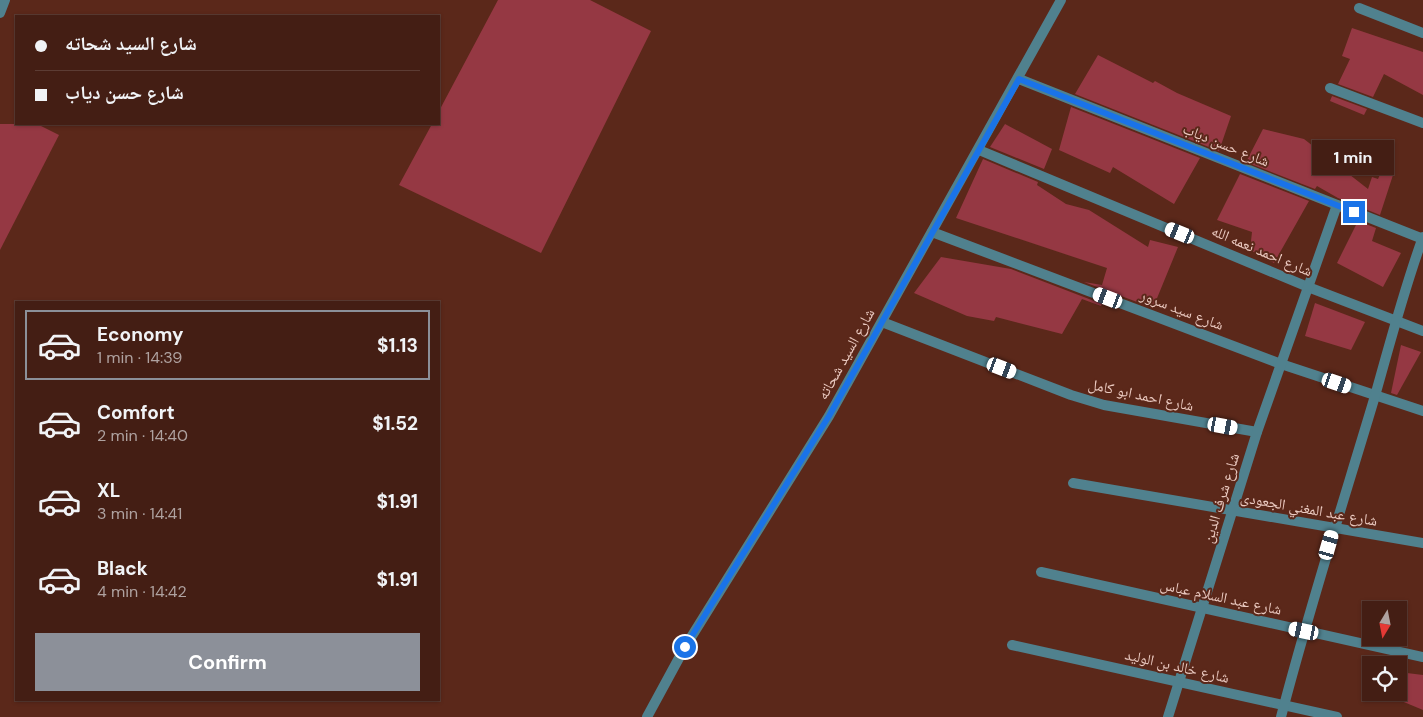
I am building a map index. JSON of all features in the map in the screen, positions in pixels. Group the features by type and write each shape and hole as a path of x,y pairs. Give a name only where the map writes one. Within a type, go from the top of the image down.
{"street":[{"path":"0,13 6,0"},
{"name":"شارع السيد شحاته","path":"647,717 685,647 829,416 1019,79 1061,0"},
{"path":"1358,8 1423,33"},
{"name":"شارع حسن دياب","path":"1019,79 1423,238"},
{"path":"1330,88 1423,122"},
{"name":"شارع احمد نعمه الله","path":"979,150 1308,287 1423,331"},
{"name":"شارع شرف الدين","path":"1168,717 1257,432 1337,205"},
{"name":"شارع سيد سرور","path":"932,232 1281,364 1423,411"},
{"path":"1280,717 1333,528 1375,396 1395,320 1423,238"},
{"name":"شارع احمد ابو كامل","path":"882,322 1104,405 1257,432"},
{"name":"شارع عبد المغني الجعودى","path":"1072,483 1423,543"},
{"name":"شارع عبد السلام عباس","path":"1041,572 1423,657"},
{"name":"شارع خالد بن الوليد","path":"1012,645 1337,717"}],"building":[{"path":"498,0 590,0 651,31 541,253 399,185 431,125 440,125 440,109"},
{"path":"1352,28 1423,52 1423,95 1384,74 1373,97 1338,84 1350,59 1342,56"},
{"path":"1098,55 1153,83 1155,81 1177,93 1231,116 1219,151 1075,94"},
{"path":"1332,96 1367,109 1364,115 1330,101"},
{"path":"1071,107 1200,158 1174,204 1113,167 1110,173 1059,150"},
{"path":"0,124 39,125 59,135 0,250"},
{"path":"1005,124 1052,149 1044,169 990,147"},
{"path":"1263,129 1304,139 1368,189 1372,177 1378,179 1382,170 1393,175 1380,215 1338,198 1317,186 1315,189 1246,162"},
{"path":"983,159 1038,182 1037,185 1066,204 1089,210 1148,247 1150,240 1178,247 1153,308 1084,282 1102,285 1107,268 956,218"},
{"path":"1240,174 1309,201 1274,263 1250,250 1252,232 1217,220"},
{"path":"1358,221 1376,228 1372,241 1401,253 1383,287 1337,263"},
{"path":"941,257 1011,269 1102,304 1101,306 1082,299 1062,334 996,317 994,321 967,316 914,293"},
{"path":"1315,303 1365,322 1351,350 1305,336"},
{"path":"1401,345 1421,352 1397,395 1391,393"},
{"path":"1407,673 1423,675 1423,710 1401,701 1407,701"}],"route":[{"path":"685,647 829,416 1019,79 1354,212"}]}
